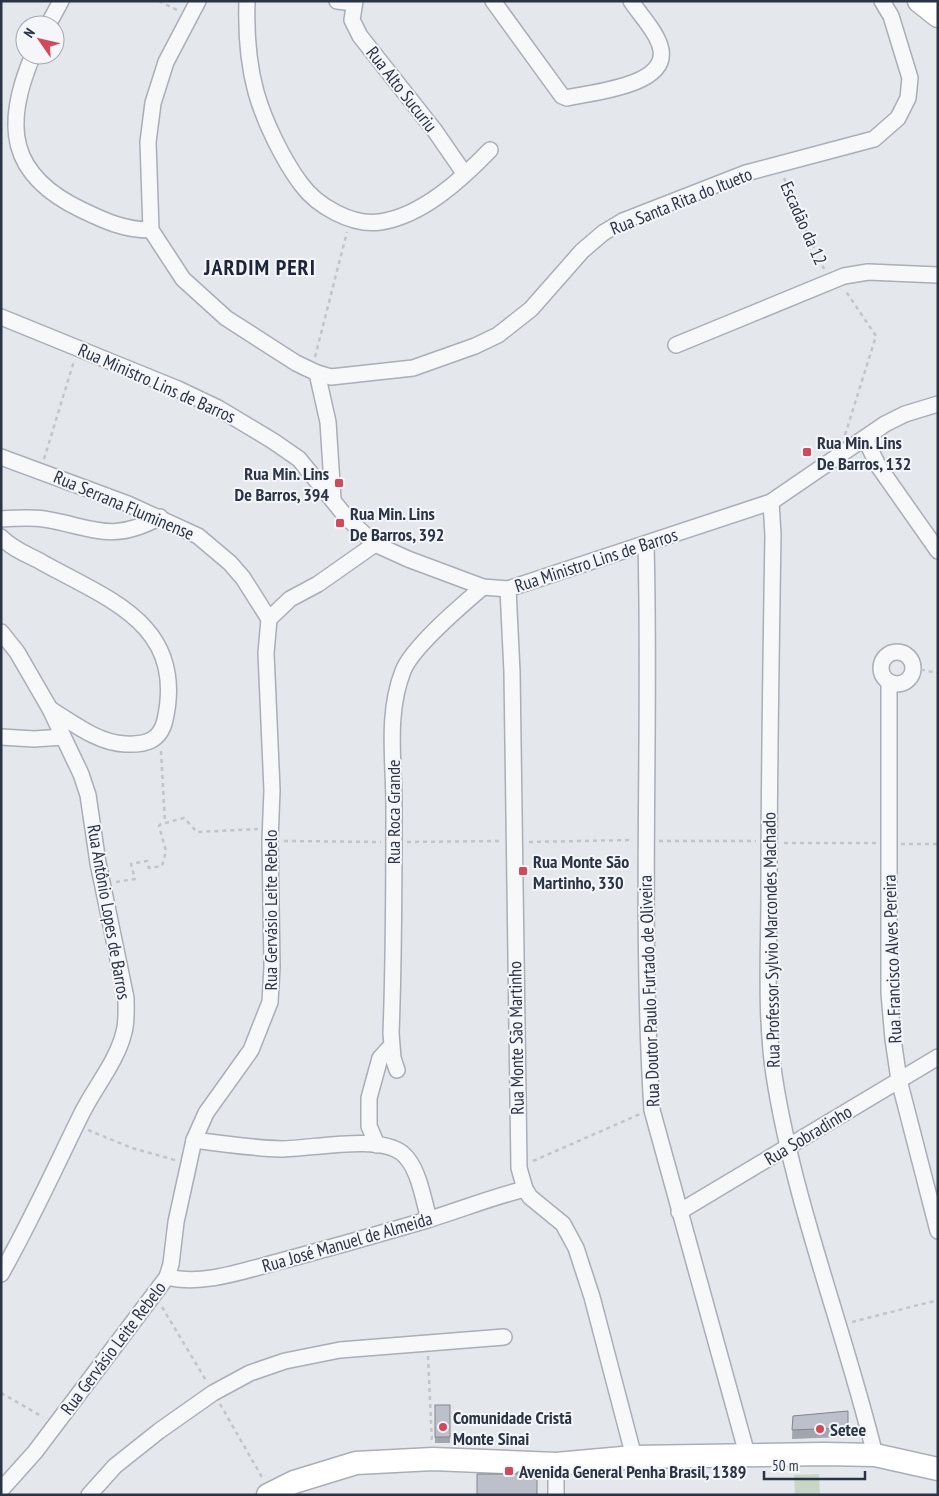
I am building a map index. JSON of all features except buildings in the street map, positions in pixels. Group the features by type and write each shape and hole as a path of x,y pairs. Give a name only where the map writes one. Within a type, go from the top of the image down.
{"street":[{"path":"53,15 61,1"},
{"path":"29,65 18,94 15,110 18,146 32,173 66,202 102,220 121,227 151,230 148,142 153,103 166,62 198,1"},
{"path":"247,1 251,68 260,108 279,148 301,185 336,212 367,222 396,218 412,212 464,173 490,150"},
{"path":"337,1 355,2"},
{"path":"493,1 562,96 567,98 636,83 654,72 661,60 661,49 656,38 631,1"},
{"name":"Rua Santa Rita do Itueto","path":"151,230 183,279 226,318 296,363 331,377 413,368 475,346 498,335 531,309 582,251 603,233 623,221 746,173 844,149 874,139 898,118 908,98 910,78 891,16 882,1"},
{"path":"919,1 938,16"},
{"name":"Rua Alto Sucuriu","path":"355,2 352,20 360,36 435,131 464,173"},
{"path":"676,345 834,279 868,272 938,275"},
{"name":"Rua Ministro Lins de Barros","path":"1,318 79,347 178,389 248,426 299,459 333,498 353,525 375,544 408,559 484,587 508,589 771,502 905,414 938,404"},
{"path":"317,373 328,422 333,498"},
{"path":"865,439 879,467 938,551"},
{"name":"Rua Serrana Fluminense","path":"1,457 41,470 160,517 198,536 230,563 252,590 269,619"},
{"name":"Rua Professor Sylvio Marcondes Machado","path":"771,502 769,980 774,1072 789,1146 875,1455"},
{"path":"1,519 42,519 104,532 126,532 160,517"},
{"path":"1,537 24,553 101,592 137,617 158,643 165,663 168,681 168,701 160,735 146,743 112,742 82,729 50,709"},
{"path":"269,619 290,599 318,584 375,544"},
{"name":"Rua Doutor Paulo Furtado de Oliveira","path":"646,544 645,840 648,1059 652,1110 748,1454"},
{"name":"Rua Roca Grande","path":"397,1070 391,1046 394,807 392,730 394,705 403,670 418,649 458,608 484,587"},
{"name":"Rua Monte São Martinho","path":"508,589 512,672 519,1168 525,1189 530,1196 563,1224 576,1248 588,1283 634,1457"},
{"name":"Rua Gervásio Leite Rebelo","path":"1,1490 29,1459 167,1277 171,1264 176,1222 194,1140 206,1113 251,1050 270,1002 272,967 270,828 272,790 266,653 269,619"},
{"name":"Rua Antônio Lopes de Barros","path":"1,632 17,652 50,709 88,795 103,885 126,998 124,1033 109,1065 78,1121 31,1221 1,1274"},
{"name":"Rua Francisco Alves Pereira","path":"913,668 909,657 904,653 891,653 886,656 880,667 884,678 889,682 890,993 892,1040 899,1080 938,1231"},
{"path":"889,682 900,684 905,682 912,674 913,668"},
{"path":"1,737 34,740 64,738"},
{"path":"377,1144 369,1126 369,1098 380,1058 391,1046"},
{"name":"Rua Sobradinho","path":"679,1212 938,1058"},
{"path":"194,1140 280,1148 377,1144 391,1147 401,1152 410,1162 429,1219"},
{"name":"Rua José Manuel de Almeida","path":"167,1277 190,1281 255,1268 429,1219 492,1197 525,1189"},
{"path":"89,1495 115,1466 159,1431 213,1393 250,1372 285,1361 340,1350 504,1337"},
{"path":"268,1495 294,1482 356,1463 433,1459 556,1464 634,1457 748,1454 875,1455 938,1469"},
{"path":"556,1464 556,1495"}],"path":[{"path":"159,1 189,16"},
{"name":"Escadão da 12","path":"779,164 800,218 824,271 840,284 876,336 838,458"},
{"path":"317,373 312,369 350,218"},
{"path":"41,470 79,347"},
{"path":"913,668 938,673"},
{"path":"160,735 165,823"},
{"path":"103,885 135,879 132,864 147,862 149,868 162,866 166,851 159,826 165,823 184,818 188,820 192,829 203,832 270,828"},
{"path":"513,843 645,840 938,844"},
{"path":"519,1168 524,1164 652,1110"},
{"path":"78,1121 82,1127 132,1148 188,1163"},
{"path":"838,1326 938,1300"},
{"path":"427,1343 433,1459"},
{"path":"1,1393 56,1424"}],"green space":[{"path":"819,1474 820,1495 795,1495 794,1475"}],"place":[{"name":"Rua Min. Lins De Barros, 132","path":"807,452"},
{"name":"Rua Min. Lins De Barros, 394","path":"339,483"},
{"name":"Rua Min. Lins De Barros, 392","path":"340,523"},
{"name":"Rua Monte São Martinho, 330","path":"523,871"},
{"name":"Comunidade Cristã Monte Sinai","path":"443,1427"},
{"name":"Setee","path":"820,1429"},
{"name":"Avenida General Penha Brasil, 1389","path":"509,1471"}],"district":[{"name":"JARDIM PERI","path":"260,267"}]}
